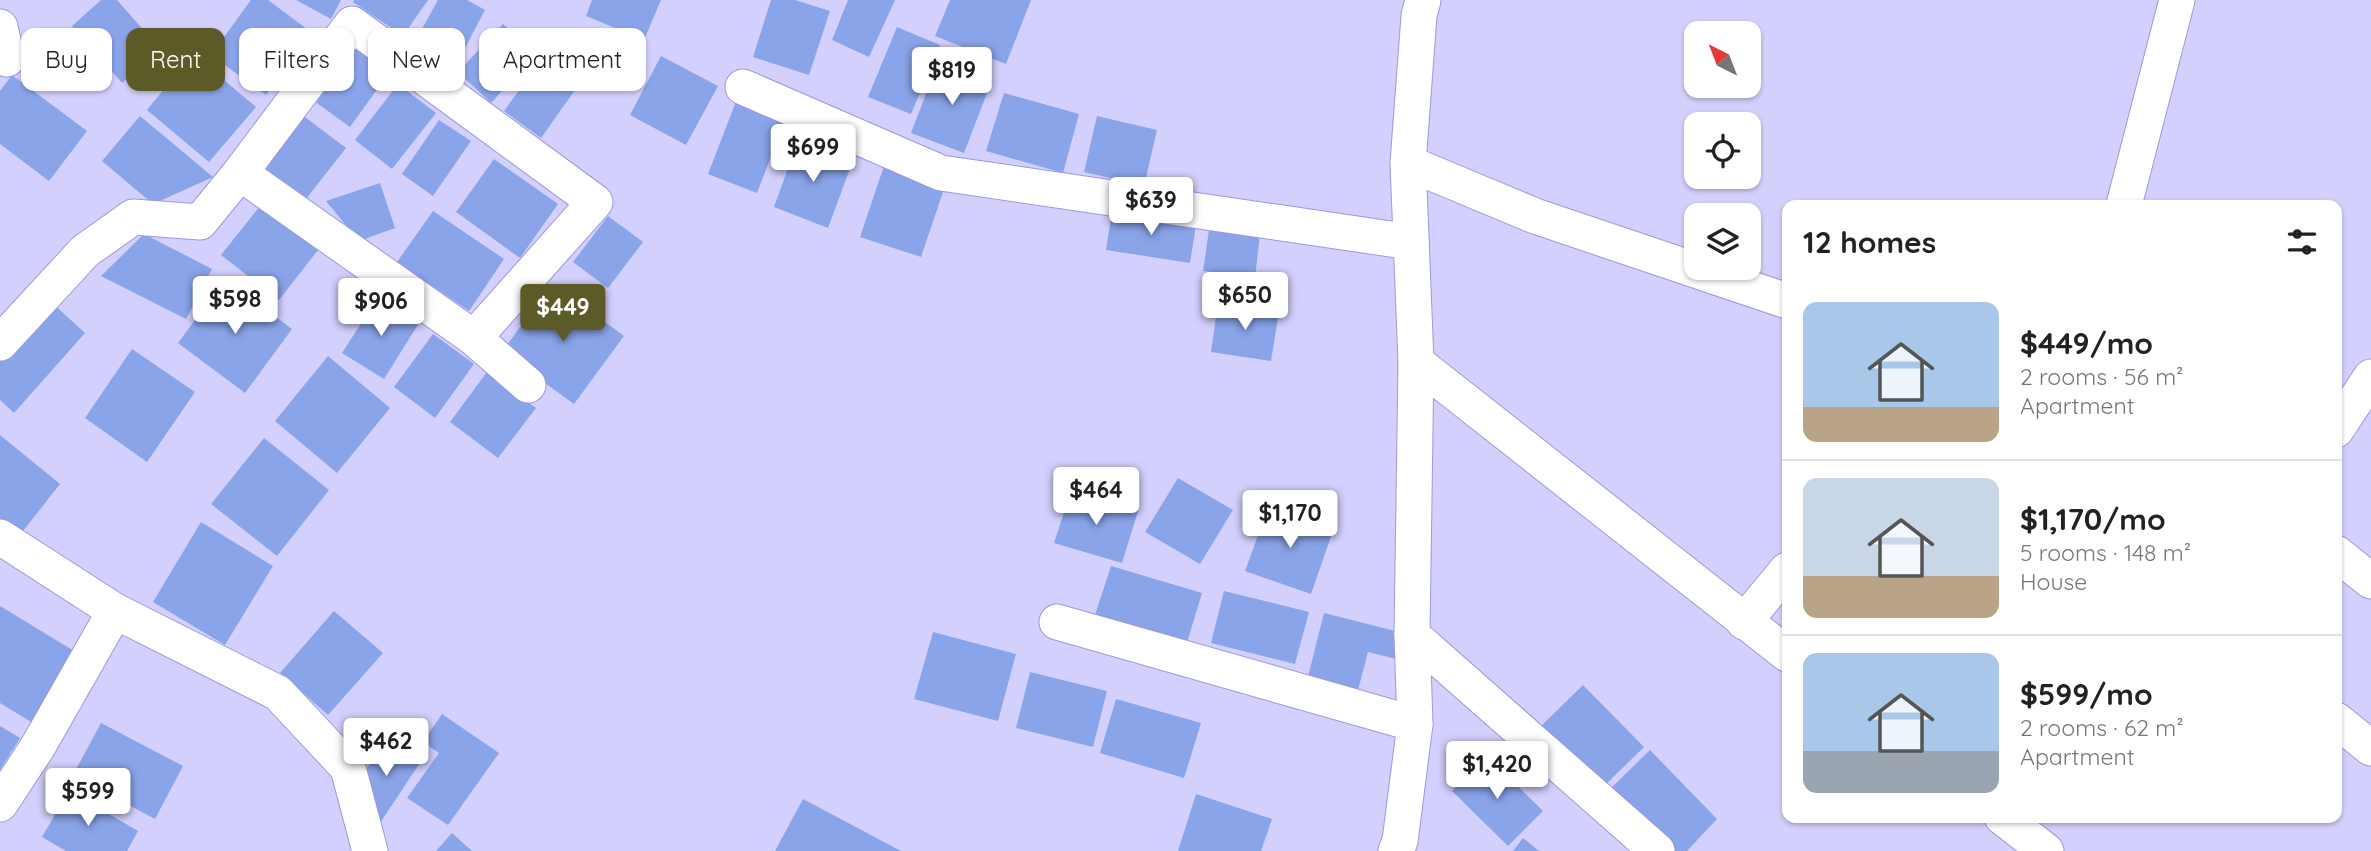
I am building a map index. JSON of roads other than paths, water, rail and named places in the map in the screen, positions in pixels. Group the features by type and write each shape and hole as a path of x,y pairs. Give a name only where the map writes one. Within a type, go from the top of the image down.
{"street":[{"path":"1396,851 1400,841 1415,724 1412,635 1416,362 1408,163 1419,16 1423,0"},
{"path":"2125,200 2177,0"},
{"path":"0,343 85,251 133,217 200,222 352,24 595,202 474,338"},
{"path":"743,87 941,173 1411,242"},
{"path":"1408,163 1535,216 1782,299"},
{"path":"240,173 474,338 528,385"},
{"path":"1416,362 1782,650"},
{"path":"2342,421 2371,377"},
{"path":"0,537 115,611 278,693 348,768 370,851"},
{"path":"2342,558 2371,581"},
{"path":"1744,622 1782,576"},
{"path":"0,804 37,748 115,611"},
{"path":"1057,622 1415,724"},
{"path":"1412,635 1657,851"},
{"path":"2342,725 2371,748"},
{"path":"2009,823 2046,851"}]}
